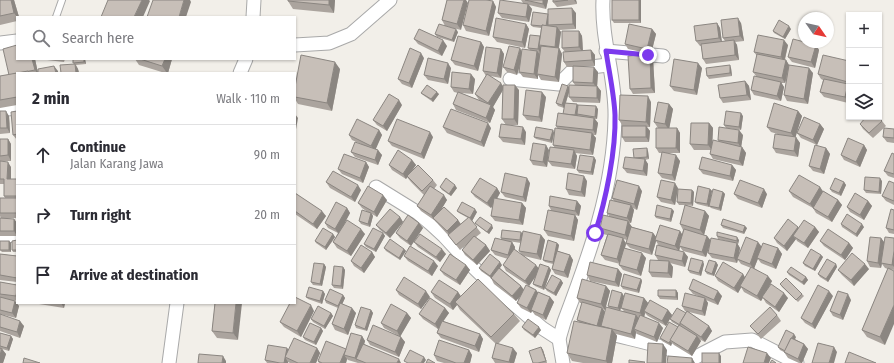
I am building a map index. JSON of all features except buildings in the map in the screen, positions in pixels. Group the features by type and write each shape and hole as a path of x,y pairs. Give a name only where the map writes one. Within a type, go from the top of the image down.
{"street":[{"path":"253,16 254,0"},
{"path":"296,45 328,43 351,34 390,0"},
{"path":"564,363 560,339 564,322 599,222 614,143 615,116 613,90 608,65 602,17 603,0"},
{"path":"0,43 16,41"},
{"path":"606,51 663,56"},
{"path":"240,72 246,60"},
{"path":"510,79 559,84 574,69 608,65"},
{"path":"0,110 15,108"},
{"path":"376,187 431,224 493,286 542,328 560,339"},
{"path":"169,363 177,304"},
{"path":"564,322 578,326"},
{"path":"591,329 677,350 694,358 725,342 752,340 797,363"}],"lane":[{"path":"56,16 62,0"},
{"path":"0,239 16,240"}],"route":[{"path":"595,233 599,222 608,180 614,143 615,116 613,90 606,51 648,55"}]}
